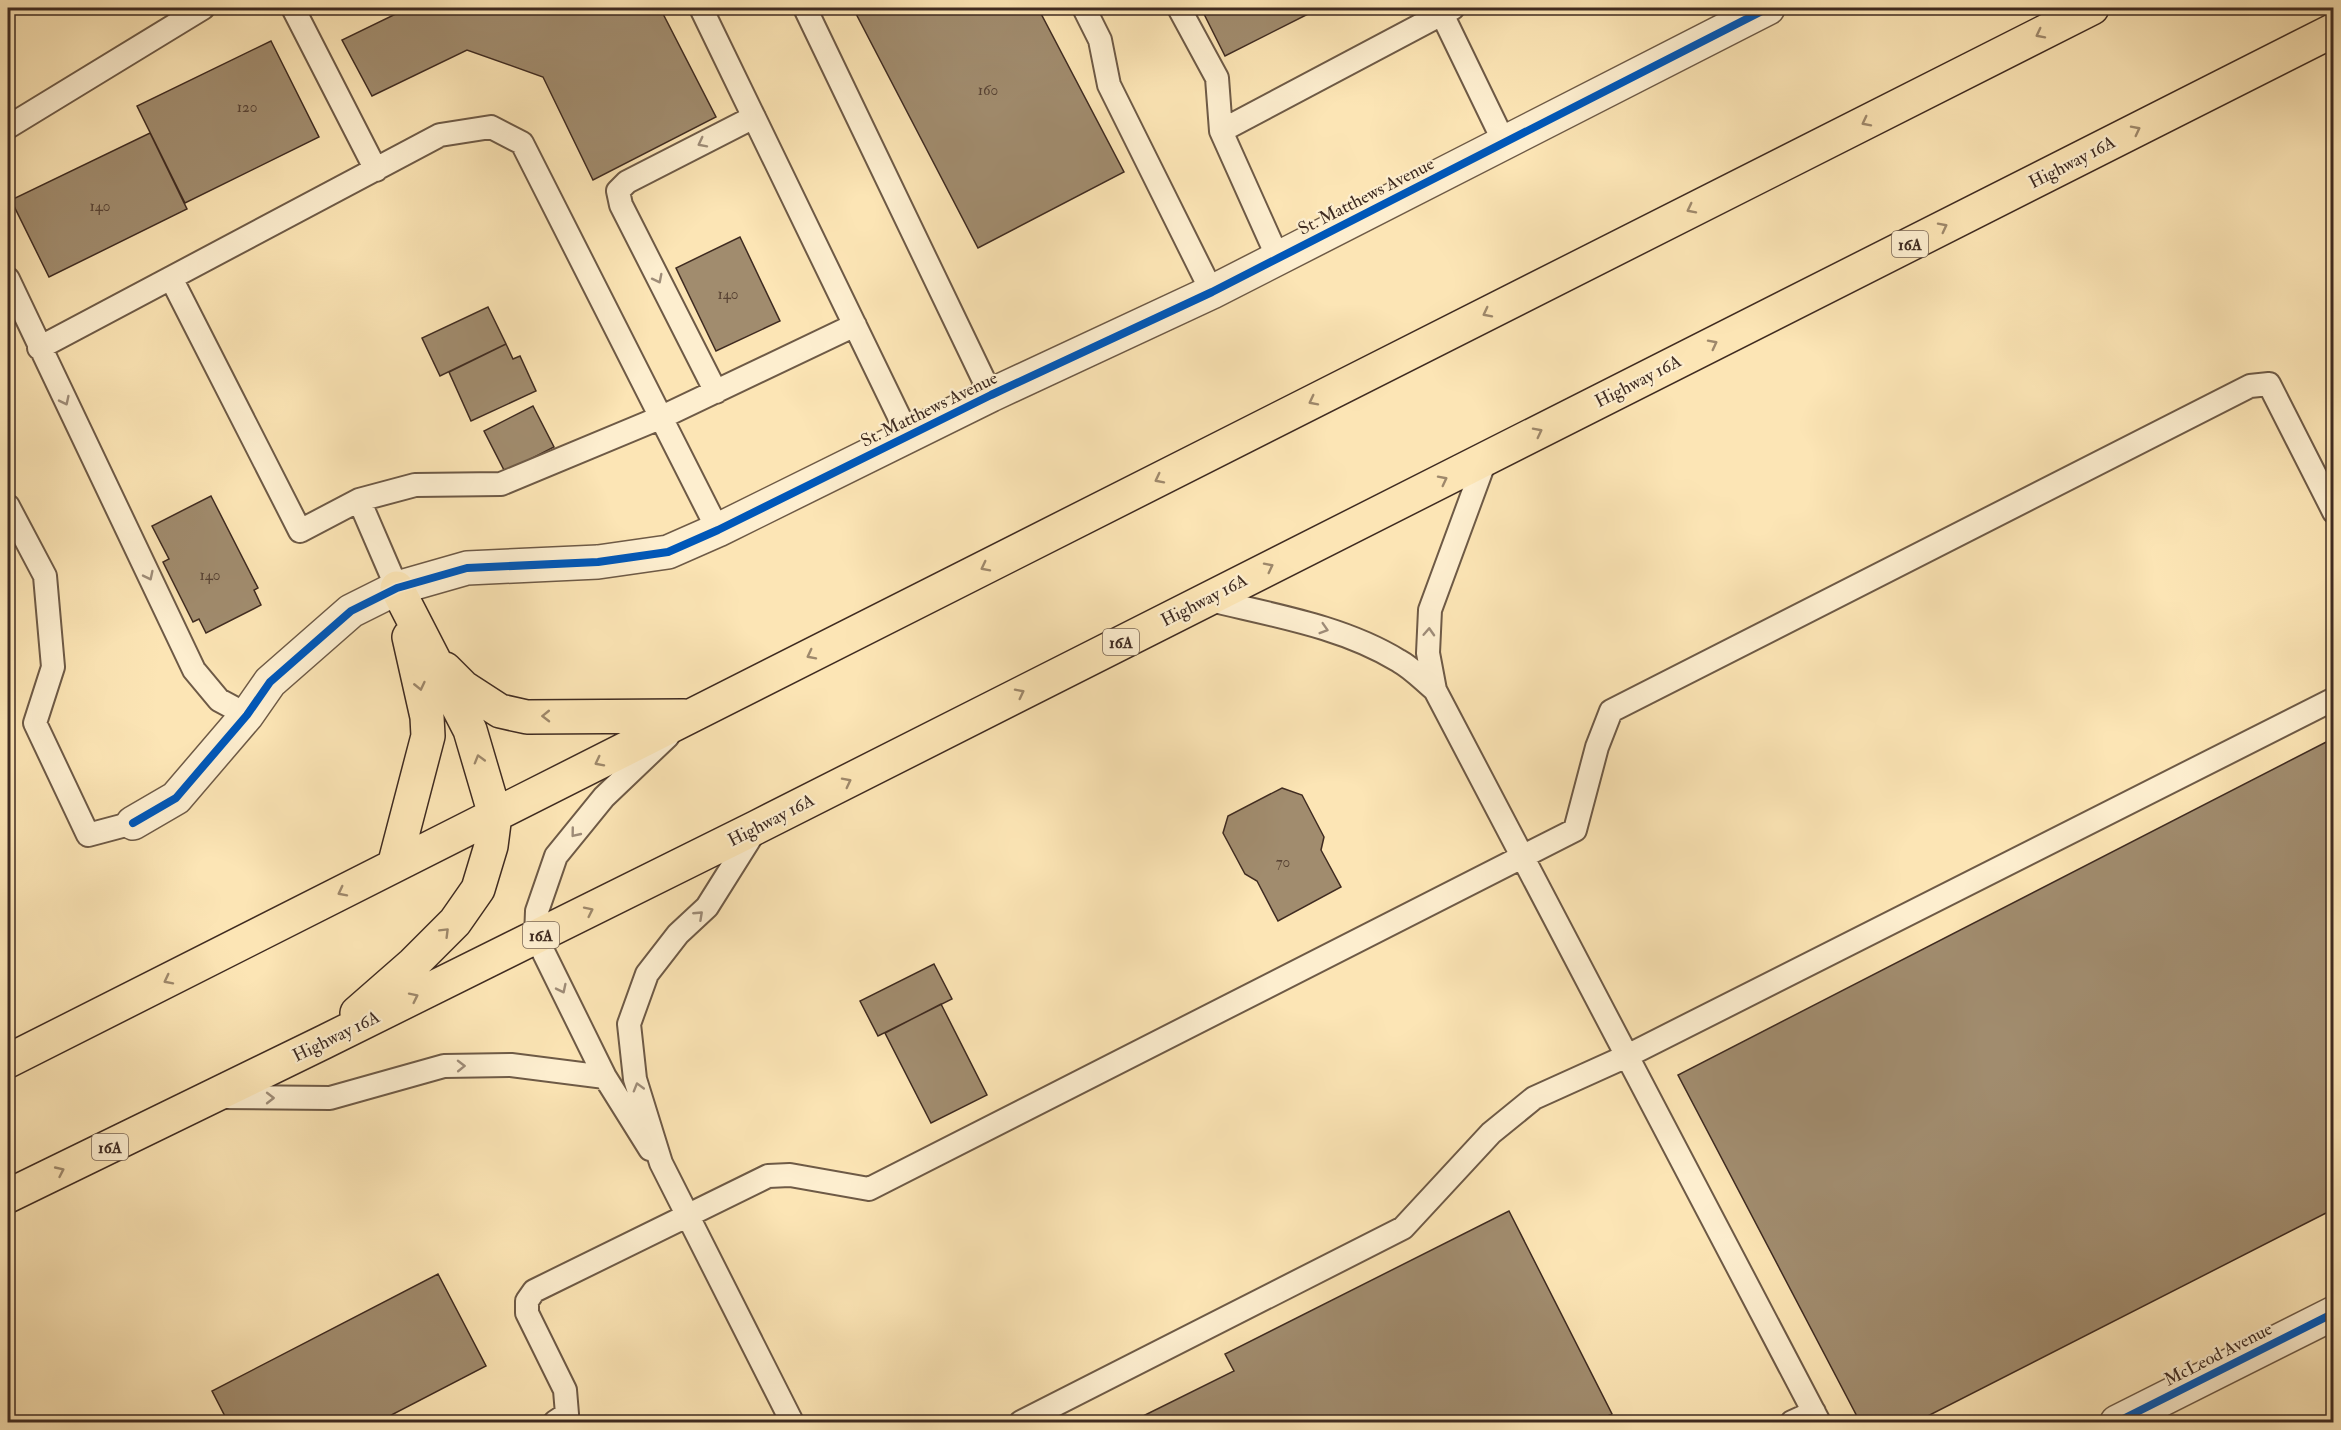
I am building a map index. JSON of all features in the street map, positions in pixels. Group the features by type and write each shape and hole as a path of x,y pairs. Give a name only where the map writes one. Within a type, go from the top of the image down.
{"main road":[{"path":"8,1061 2092,8"},
{"name":"Highway 16A","path":"8,1196 757,827 2334,30"},
{"path":"324,1042 412,964 455,922 478,889 491,846 495,815 470,730 397,588"},
{"path":"394,866 428,736 427,717 397,588"},
{"path":"432,655 464,687 500,711 527,717 689,717"}],"street":[{"name":"St. Matthews Avenue","path":"134,823 176,798 247,715 270,682 351,611 397,588 467,568 598,562 668,552 718,530 991,395 1212,292 1767,8"},
{"name":"McLeod Avenue","path":"2117,1422 2334,1313"}],"lane":[{"path":"8,128 203,8"},
{"path":"293,8 376,170"},
{"path":"701,8 909,437"},
{"path":"805,8 991,395"},
{"path":"1084,8 1100,40 1109,85 1212,292"},
{"path":"1179,8 1217,78 1221,131 1278,258"},
{"path":"1221,131 1448,11 1504,142"},
{"path":"716,392 621,206 618,191 627,182 754,117"},
{"path":"39,348 440,135 491,127 522,143 718,530"},
{"path":"171,278 300,531 360,500 415,485 501,484 662,417 855,325"},
{"path":"8,279 194,670 219,700 247,715"},
{"path":"555,1422 567,1414 565,1390 527,1312 527,1301 534,1291 768,1176 790,1175 869,1190 1575,830 1597,747 1611,711 2250,386 2269,384 2334,512"},
{"path":"1486,458 1430,610 1428,653 1435,690 1816,1417 1792,1422"},
{"path":"360,500 397,588"},
{"path":"8,506 45,576 53,667 35,723 88,835 134,823"},
{"path":"1206,599 1321,628 1366,643 1401,662 1435,690"},
{"path":"1021,1422 1403,1228 1491,1133 1534,1098 1627,1056 2334,699"},
{"path":"661,1163 641,1138 605,1077 536,937 537,912 556,856 604,797 689,717"},
{"path":"757,827 707,907 678,934 647,974 629,1024 635,1079 661,1163 792,1422"},
{"path":"212,1097 330,1098 444,1066 511,1065 605,1077"}],"building":[{"path":"408,8 660,8 716,117 593,180 543,77 467,50 372,96 342,40"},
{"path":"853,8 1038,8 1124,172 978,248"},
{"path":"1201,8 1320,8 1225,56"},
{"path":"271,41 319,137 185,203 137,106"},
{"path":"150,133 187,209 49,277 11,200"},
{"path":"740,237 780,321 716,351 676,268"},
{"path":"488,307 506,344 440,376 422,338"},
{"path":"506,344 513,359 520,356 536,391 471,421 449,372"},
{"path":"533,406 554,447 505,472 484,431"},
{"path":"211,496 258,588 254,590 261,605 206,633 199,619 193,622 163,562 169,559 152,526"},
{"path":"2334,738 2334,1209 1916,1422 1860,1422 1678,1075"},
{"path":"1282,788 1302,795 1324,837 1321,850 1341,887 1278,921 1257,881 1245,874 1223,833 1228,816"},
{"path":"934,964 952,999 878,1036 860,1001"},
{"path":"941,1004 987,1095 931,1123 885,1033"},
{"path":"1509,1211 1612,1414 1594,1422 1131,1422 1234,1371 1225,1354"},
{"path":"438,1274 486,1366 378,1422 228,1422 212,1391"}],"cycle path":[{"path":"133,823 176,798 247,715 270,682 351,611 397,588 467,568 598,562 668,552 718,530 991,395 1212,292 1768,8"},
{"path":"2117,1422 2334,1313"}]}
